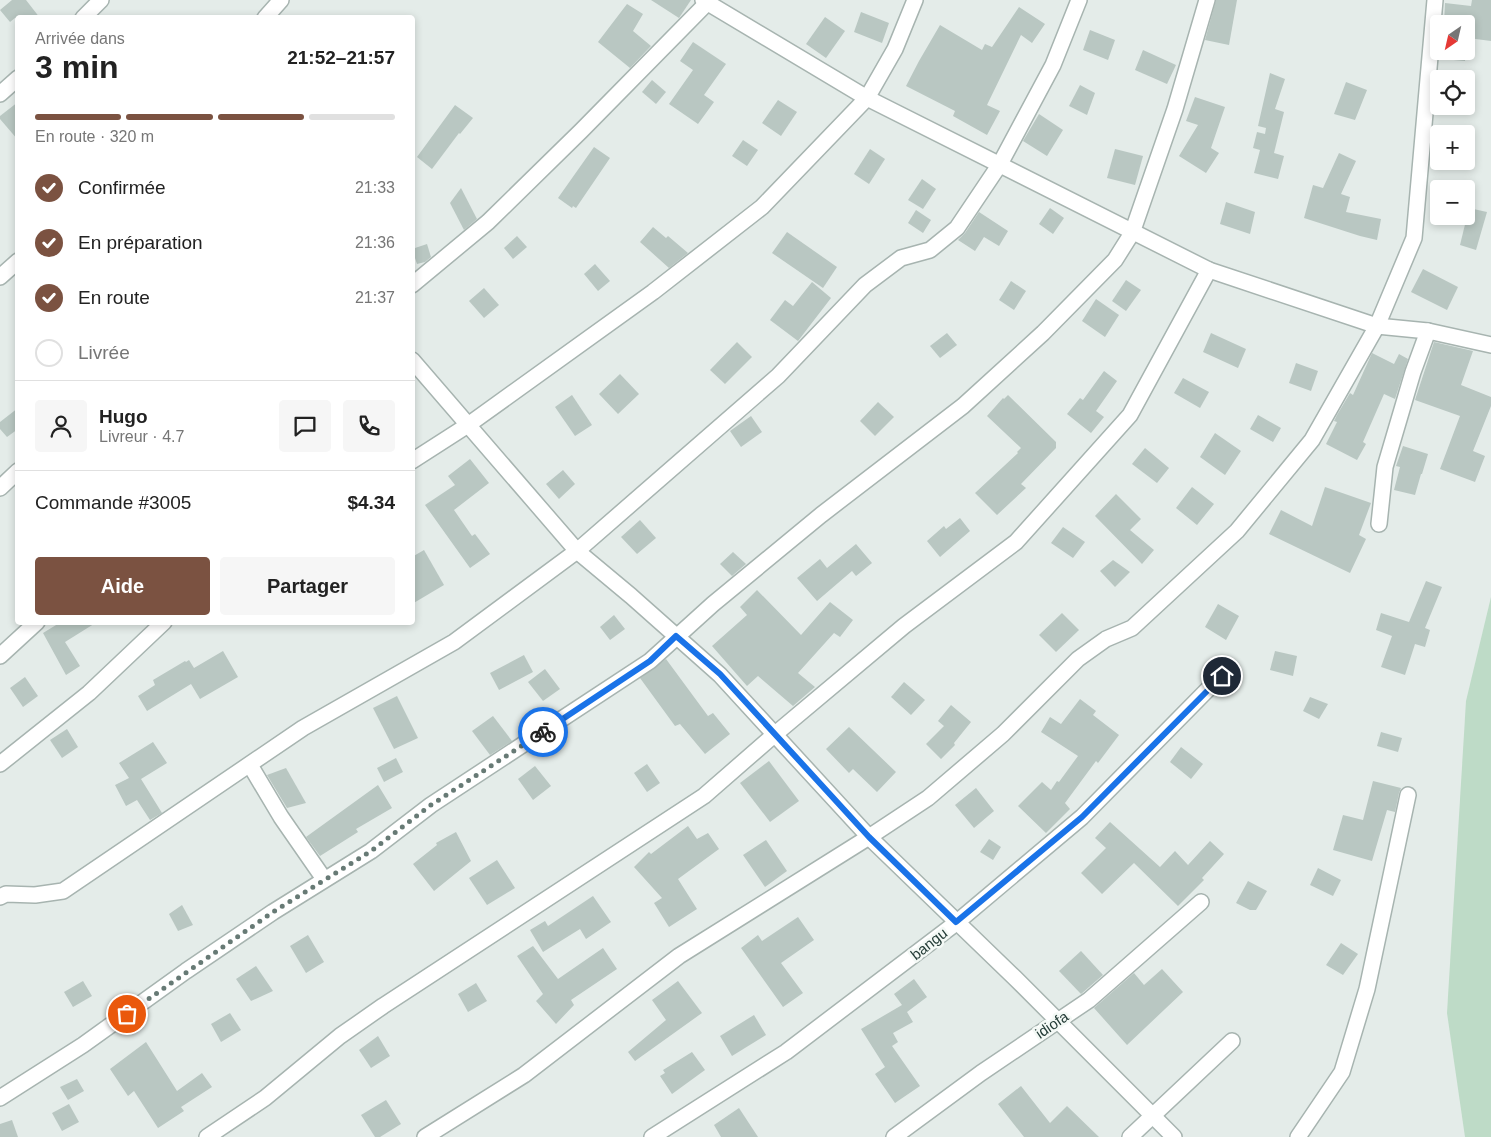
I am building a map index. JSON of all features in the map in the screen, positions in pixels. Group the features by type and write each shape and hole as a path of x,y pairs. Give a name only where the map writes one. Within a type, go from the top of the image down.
{"street":[{"path":"268,15 281,0"},
{"path":"415,459 468,425 653,292 762,207 867,98 894,49 916,0"},
{"path":"2,892 35,895 63,891 303,728 454,642 577,551 778,376 865,285 901,258 930,250 956,228 1000,164 1053,65 1079,0"},
{"path":"0,1098 83,1045 186,971 324,879 371,851 431,805 650,661 676,636 821,515 963,406 1043,333 1115,260 1132,233 1174,109 1207,0"},
{"path":"425,1137 524,1075 679,956 928,798 1003,734 1078,659 1106,639 1132,628 1237,531 1312,440 1377,326 1414,238 1435,0"},
{"path":"415,282 488,222 582,131 707,1 867,98 1000,164 1132,233 1209,270 1377,326 1428,332 1491,345"},
{"path":"0,94 15,81"},
{"path":"0,277 15,264"},
{"path":"208,1137 264,1098 340,1036 383,1006 704,796 904,626 1016,542 1130,415 1209,270"},
{"path":"1379,524 1385,466 1413,372 1428,332"},
{"path":"415,363 577,551 720,674 869,837 1058,1020 1174,1137"},
{"path":"0,488 15,473"},
{"path":"0,656 34,625"},
{"path":"0,764 89,693 161,625"},
{"name":"bangu","path":"652,1137 786,1052 956,922 1082,817 1222,676"},
{"path":"250,765 281,817 324,879"},
{"path":"1298,1137 1342,1072 1367,989 1408,795"},
{"name":"idiofa","path":"894,1137 981,1073 1089,1000 1201,902"},
{"path":"1130,1137 1232,1041"}],"green space":[{"path":"1491,597 1491,1137 1465,1137 1447,1013 1466,701"}],"building":[{"path":"12,0 26,0 38,15 15,15 15,18 10,22 0,10"},
{"path":"651,0 691,0 679,18"},
{"path":"1216,0 1237,0 1229,45 1205,40"},
{"path":"1472,0 1491,0 1491,41 1475,39 1475,15 1444,15 1445,3 1471,6"},
{"path":"627,4 643,14 633,31 651,46 630,68 598,42"},
{"path":"1019,7 1045,24 1032,43 1021,35 987,105 1000,111 987,135 953,116 955,111 906,86 940,25 982,50 985,44 992,47"},
{"path":"861,12 889,23 882,43 854,32"},
{"path":"825,17 845,31 826,58 806,44"},
{"path":"1090,30 1115,40 1108,60 1083,50"},
{"path":"693,42 726,64 704,95 714,102 698,124 669,104 693,70 680,61"},
{"path":"1143,50 1176,65 1167,84 1135,70"},
{"path":"1270,73 1285,79 1275,109 1284,112 1274,153 1284,156 1278,179 1254,173 1260,150 1253,148 1257,132 1265,134 1266,128 1258,126"},
{"path":"652,80 666,92 656,104 642,92"},
{"path":"1346,82 1367,90 1355,120 1334,114"},
{"path":"1080,85 1095,93 1087,115 1069,106"},
{"path":"1195,97 1225,107 1211,148 1219,153 1206,173 1179,156 1198,125 1186,121"},
{"path":"778,100 797,112 781,136 762,123"},
{"path":"15,104 15,136 0,119 0,116"},
{"path":"455,105 473,118 459,133 432,169 417,157"},
{"path":"1039,114 1063,130 1047,156 1023,141"},
{"path":"743,140 758,150 747,166 732,156"},
{"path":"594,147 610,158 576,208 573,206 572,208 558,198"},
{"path":"870,149 885,159 869,184 854,174"},
{"path":"1115,149 1143,156 1135,185 1107,178"},
{"path":"1339,153 1356,161 1341,194 1350,197 1346,212 1381,219 1377,240 1304,218 1313,185 1323,188"},
{"path":"922,179 936,189 923,209 908,200"},
{"path":"461,188 477,219 464,230 450,203"},
{"path":"1226,202 1255,212 1250,234 1220,224"},
{"path":"1050,208 1064,218 1053,234 1039,224"},
{"path":"1475,209 1487,212 1476,250 1460,245 1465,225 1475,225"},
{"path":"916,210 931,220 923,233 908,223"},
{"path":"979,212 1008,231 999,246 984,237 975,251 958,240"},
{"path":"653,227 666,238 668,236 688,253 669,268 640,242"},
{"path":"787,232 837,267 823,288 772,253"},
{"path":"517,236 527,247 513,259 504,248"},
{"path":"427,244 431,257 425,262 417,264 415,248"},
{"path":"595,264 610,281 598,291 584,274"},
{"path":"1423,269 1458,287 1447,310 1411,292"},
{"path":"1126,280 1141,290 1126,311 1112,301"},
{"path":"1011,281 1026,291 1014,310 999,300"},
{"path":"812,282 831,298 798,341 770,320 785,300 793,306"},
{"path":"484,288 499,305 484,318 469,301"},
{"path":"1096,299 1119,315 1105,337 1082,321"},
{"path":"947,333 957,345 940,358 930,346"},
{"path":"1211,333 1246,349 1238,368 1203,352"},
{"path":"737,342 752,357 725,384 710,370"},
{"path":"1434,342 1473,351 1461,385 1491,397 1491,406 1473,451 1485,456 1475,482 1440,469 1460,416 1415,400"},
{"path":"1372,353 1394,364 1399,354 1408,359 1395,399 1384,394 1363,442 1366,444 1357,460 1326,444 1337,422 1334,421 1337,415 1350,393 1353,395"},
{"path":"1296,363 1318,371 1311,391 1289,383"},
{"path":"1104,371 1117,381 1096,411 1104,417 1091,433 1067,414 1080,398 1083,400"},
{"path":"620,374 639,394 618,414 599,394"},
{"path":"1183,378 1209,392 1200,408 1174,393"},
{"path":"572,395 592,425 575,436 555,407"},
{"path":"1008,395 1056,442 1056,448 1021,484 1026,488 997,515 975,493 1021,448 987,416"},
{"path":"878,402 894,417 875,436 860,421"},
{"path":"15,410 15,431 7,437 0,429 0,422"},
{"path":"1258,415 1281,428 1273,442 1250,429"},
{"path":"751,416 762,432 741,447 730,431"},
{"path":"1215,433 1241,451 1225,475 1200,457"},
{"path":"1403,446 1428,454 1415,495 1394,490 1400,467 1396,466"},
{"path":"1145,448 1169,468 1157,483 1132,464"},
{"path":"470,459 489,483 454,510 472,536 475,534 490,554 470,568 425,505 455,485 448,476"},
{"path":"563,470 575,484 559,499 546,484"},
{"path":"1192,487 1214,504 1197,525 1176,508"},
{"path":"1325,487 1371,503 1359,535 1366,539 1350,573 1269,534 1281,510 1312,526"},
{"path":"1116,494 1141,519 1130,530 1154,550 1142,564 1095,516"},
{"path":"960,518 970,531 940,557 927,541 944,526 946,529"},
{"path":"640,520 656,538 637,554 621,537"},
{"path":"1063,527 1085,542 1073,558 1051,543"},
{"path":"856,544 872,563 856,576 852,571 817,601 797,578 820,559 827,568"},
{"path":"424,550 444,585 415,602 415,555"},
{"path":"733,552 746,564 732,576 720,564"},
{"path":"1113,560 1130,572 1115,587 1100,571"},
{"path":"1426,581 1442,587 1425,628 1430,630 1425,647 1415,644 1405,675 1381,667 1392,636 1376,630 1381,613 1409,622"},
{"path":"757,590 801,635 830,602 853,620 840,637 834,633 798,673 815,687 793,706 758,676 747,686 712,646 747,615 740,607"},
{"path":"1218,604 1239,616 1226,640 1205,627"},
{"path":"1062,613 1079,630 1056,652 1039,635"},
{"path":"614,615 625,629 610,640 600,627"},
{"path":"56,625 92,625 65,642 80,666 66,675 43,633"},
{"path":"223,651 238,677 200,699 191,684 147,711 138,696 155,685 153,680 185,661 189,660 194,668"},
{"path":"1275,651 1297,656 1293,676 1270,670"},
{"path":"524,655 533,672 499,690 490,673"},
{"path":"666,659 708,716 713,713 730,734 705,754 680,724 675,726 640,678"},
{"path":"545,669 560,689 543,701 528,682"},
{"path":"25,677 38,696 23,707 10,688"},
{"path":"904,682 925,700 911,715 891,697"},
{"path":"397,696 418,738 394,749 373,708"},
{"path":"1310,697 1328,704 1319,719 1303,711"},
{"path":"1080,699 1096,711 1093,715 1119,735 1098,763 1096,761 1065,803 1070,809 1046,833 1018,806 1042,782 1051,790 1078,756 1041,732 1050,717 1061,724"},
{"path":"951,705 971,722 954,743 955,745 941,759 926,744 944,726 938,721"},
{"path":"493,716 512,741 490,755 472,731"},
{"path":"849,727 896,772 877,792 853,769 849,773 826,749"},
{"path":"67,729 78,747 62,758 50,740"},
{"path":"1381,732 1402,738 1398,752 1377,746"},
{"path":"153,742 167,763 141,779 162,813 150,820 137,800 126,806 115,785 129,778 119,763"},
{"path":"1181,747 1203,764 1191,779 1170,762"},
{"path":"396,758 403,772 384,782 377,768"},
{"path":"769,761 799,801 770,822 740,783"},
{"path":"647,764 660,783 647,792 634,773"},
{"path":"535,766 551,786 533,800 518,779"},
{"path":"286,768 306,803 287,808 267,775"},
{"path":"1373,781 1401,788 1395,812 1387,810 1372,861 1333,850 1343,815 1363,820"},
{"path":"378,785 392,808 356,829 358,832 320,856 306,837"},
{"path":"976,788 994,811 974,828 955,805"},
{"path":"1110,822 1160,867 1175,851 1188,865 1210,841 1224,854 1202,878 1204,880 1178,906 1134,863 1102,894 1081,873 1106,848 1095,838"},
{"path":"688,826 697,839 708,833 719,849 678,879 697,909 669,927 654,903 662,898 634,867 649,852 651,854"},
{"path":"456,832 471,861 434,891 413,864 437,845 436,843"},
{"path":"989,839 1001,847 993,860 980,852"},
{"path":"766,840 787,871 765,887 743,855"},
{"path":"497,860 515,888 487,905 469,878"},
{"path":"1318,868 1341,880 1333,896 1310,885"},
{"path":"1248,881 1267,891 1256,910 1250,910 1236,903"},
{"path":"593,896 611,922 586,939 580,929 543,952 530,930 545,921 548,926"},
{"path":"182,905 193,925 178,931 169,914"},
{"path":"798,917 814,940 781,963 803,993 783,1007 741,948 758,935 762,941"},
{"path":"308,935 324,962 306,973 290,946"},
{"path":"1341,943 1358,954 1343,975 1326,965"},
{"path":"533,946 558,979 603,948 617,969 571,1000 574,1005 556,1024 536,1001 543,994 517,956"},
{"path":"1081,951 1103,975 1081,994 1059,971"},
{"path":"256,966 273,991 251,1001 236,979"},
{"path":"1162,969 1183,992 1127,1045 1094,1008 1134,973 1144,985"},
{"path":"914,979 927,997 907,1012 913,1022 893,1033 898,1042 892,1046 920,1086 895,1103 875,1074 885,1067 861,1029 902,1005 894,994"},
{"path":"83,981 92,996 73,1007 64,992"},
{"path":"678,981 702,1013 635,1061 628,1052 666,1020 652,1000"},
{"path":"476,983 487,1001 468,1012 458,994"},
{"path":"230,1013 241,1030 221,1042 211,1024"},
{"path":"754,1015 766,1035 732,1056 720,1036"},
{"path":"378,1036 390,1056 371,1068 359,1050"},
{"path":"146,1042 177,1091 202,1073 212,1087 181,1107 184,1111 158,1128 134,1091 128,1096 110,1069"},
{"path":"692,1052 705,1070 672,1094 660,1076 665,1073 663,1070"},
{"path":"77,1079 84,1091 68,1100 60,1087"},
{"path":"1021,1086 1050,1123 1067,1106 1099,1137 1024,1137 998,1104"},
{"path":"386,1100 401,1124 380,1137 375,1137 361,1115"},
{"path":"69,1104 79,1122 62,1131 52,1113"},
{"path":"739,1108 758,1137 721,1137 714,1125"},
{"path":"12,1120 18,1137 0,1137 0,1124"}],"way so far":[{"path":"127,1014 273,912 371,851 431,805 543,732"}],"route":[{"path":"543,732 650,661 676,636 720,674 869,837 956,922 1082,817 1222,676"}]}
